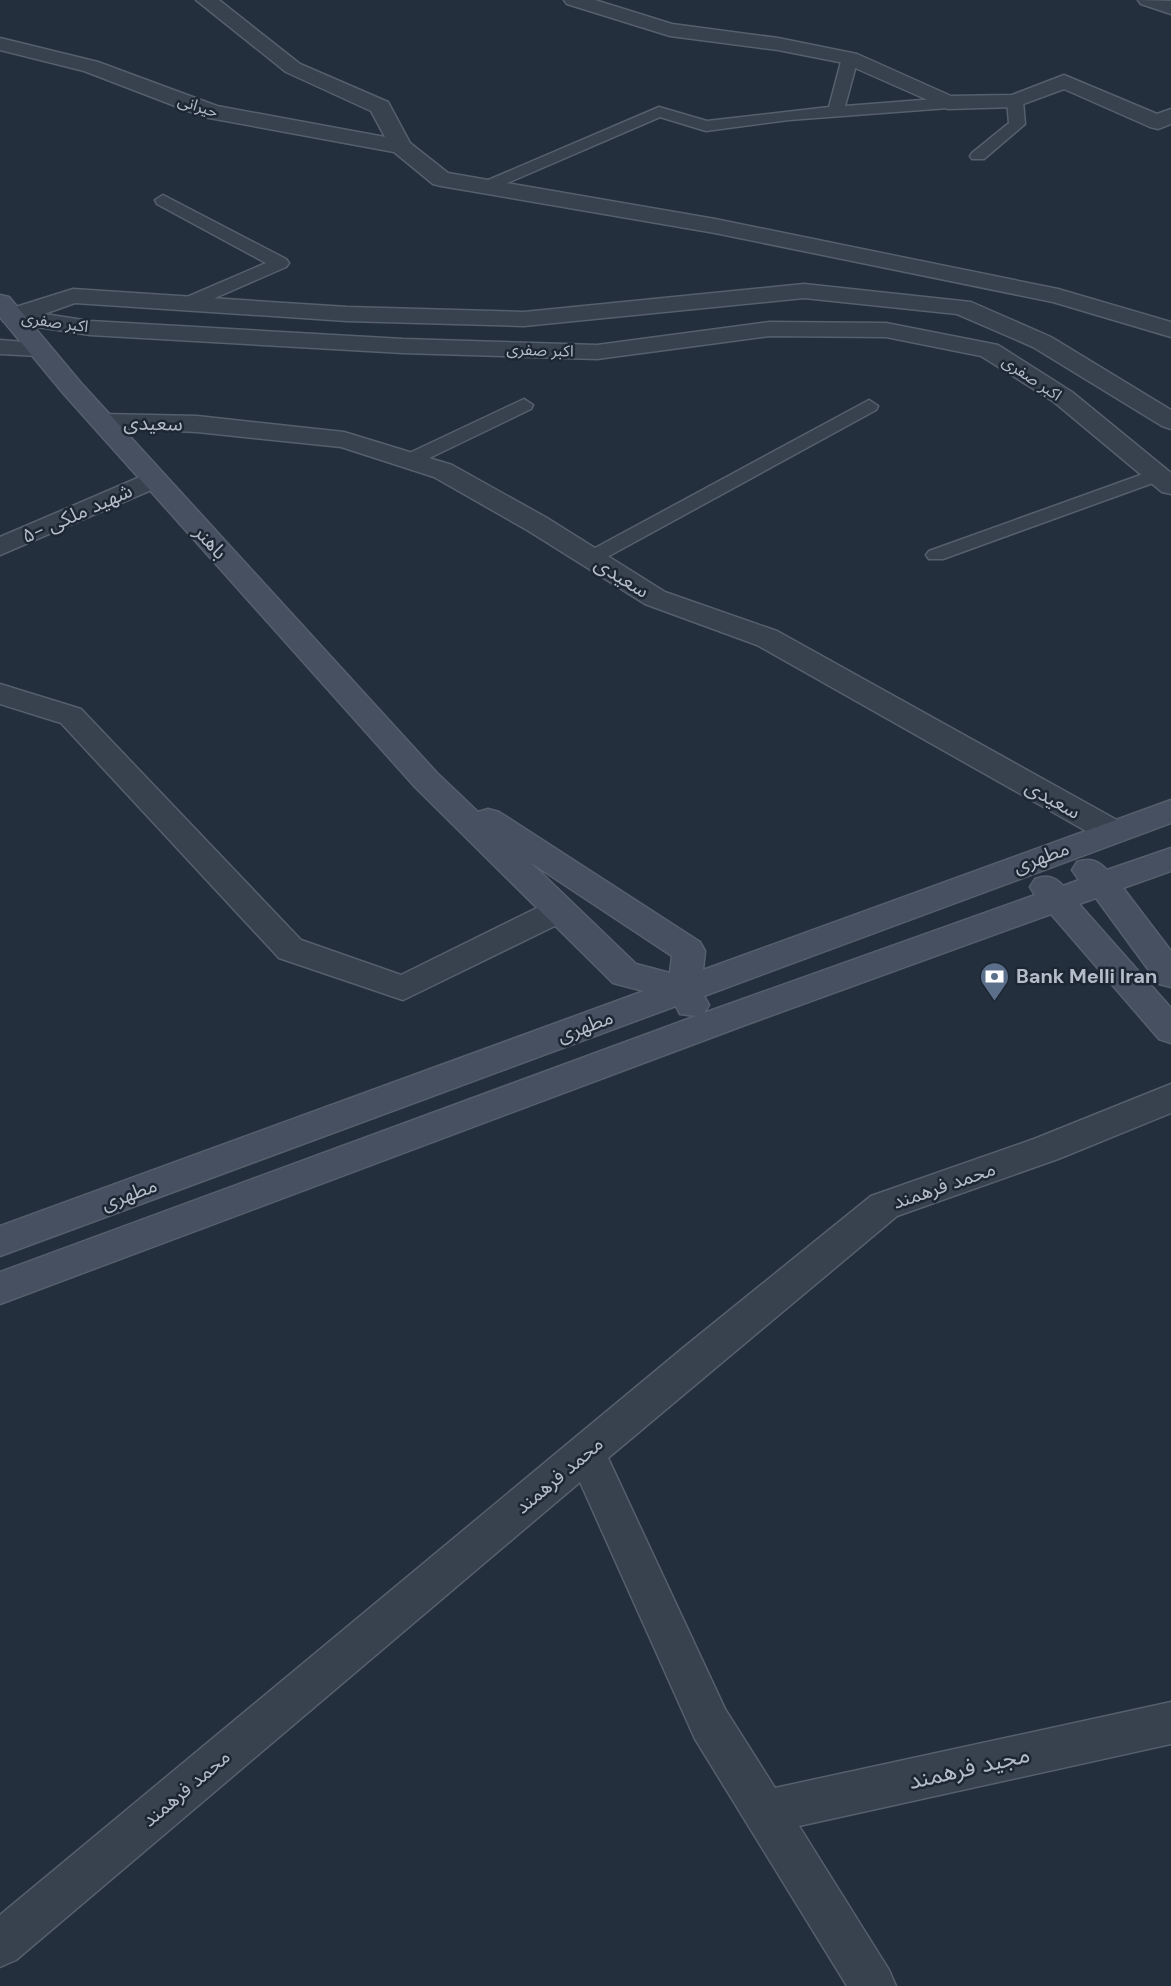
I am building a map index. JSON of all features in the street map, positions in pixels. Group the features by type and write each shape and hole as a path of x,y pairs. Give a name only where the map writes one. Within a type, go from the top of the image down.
{"main road":[{"name":"باهنر","path":"6,309 103,422 426,780"},
{"path":"426,780 625,974 684,989"},
{"path":"426,780 689,951 684,989 703,1028"},
{"name":"مطهری","path":"0,1241 1171,811"},
{"path":"1066,849 1103,885 1171,975"},
{"path":"0,1288 703,1028 1171,859"},
{"path":"1025,863 1171,1030"}],"street":[{"path":"206,0 293,68 380,106 401,147 441,179 715,226 1058,296 1171,330"},
{"path":"574,0 670,30 778,44 850,58 948,103 1015,101 1064,81 1158,122 1171,115"},
{"path":"1148,0 1171,8"},
{"name":"حیرانی","path":"0,44 91,66 212,112 401,147"},
{"name":"اکبر صفری","path":"6,309 73,296 347,314 524,320 674,302 804,291 962,307 1042,342 1171,421"},
{"name":"اکبر صفری","path":"6,309 90,328 403,346 597,352 770,329 886,330 989,350 1063,397 1164,480"},
{"path":"0,347 39,349"},
{"name":"سعیدی","path":"103,422 197,424 344,440 443,471 655,598 767,638 1113,832"},
{"name":"۵- شهید ملکی","path":"0,547 154,479"},
{"path":"0,694 71,717 290,949 403,988 560,910"},
{"name":"محمد فرهمند","path":"0,1944 586,1452 884,1206 1046,1149 1171,1098"},
{"path":"586,1452 710,1724 873,1986"},
{"name":"مجید فرهمند","path":"766,1812 1171,1722"}],"lane":[{"path":"836,111 850,58"},
{"path":"978,156 1017,124 1015,101"},
{"path":"485,187 659,112 706,126 836,111 948,103"},
{"path":"163,200 280,263 186,304"},
{"path":"410,460 524,405"},
{"path":"591,558 869,406"},
{"path":"936,555 1164,480"}],"place":[{"name":"Bank Melli Iran","path":"995,1002"}]}
